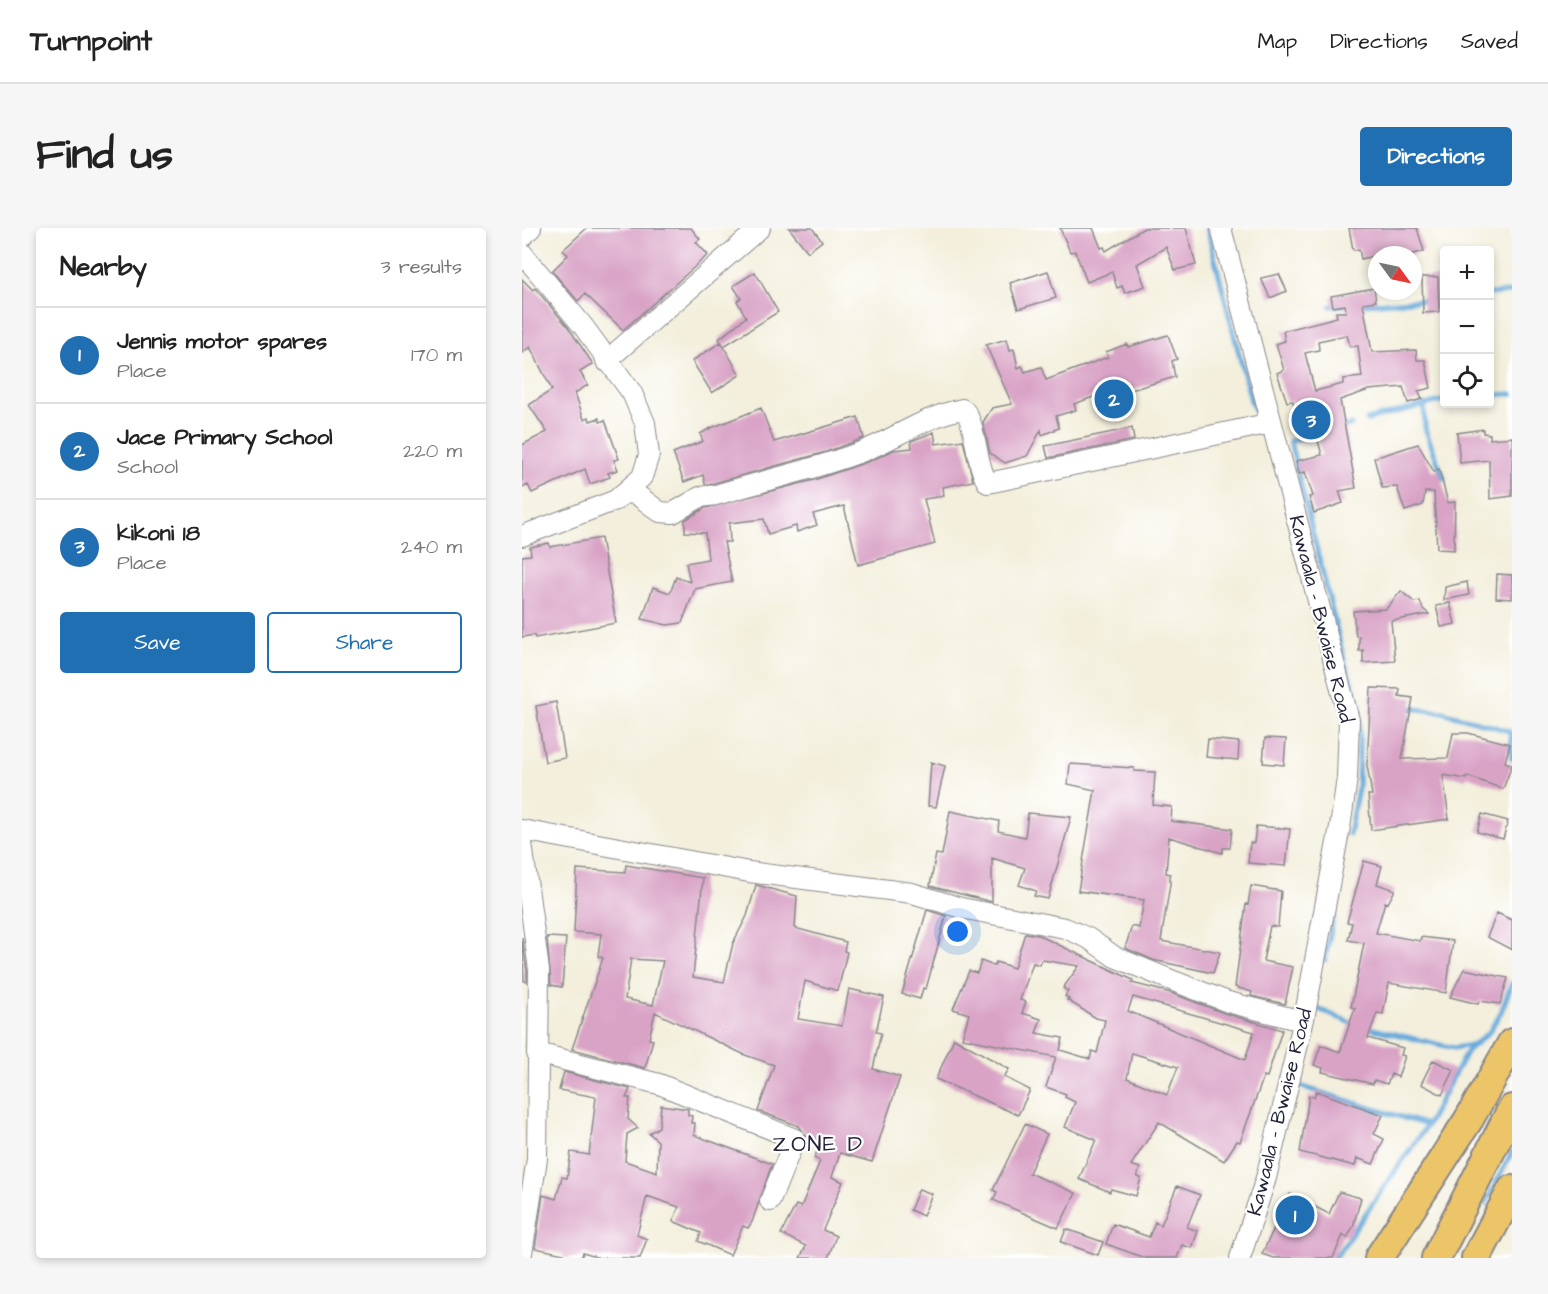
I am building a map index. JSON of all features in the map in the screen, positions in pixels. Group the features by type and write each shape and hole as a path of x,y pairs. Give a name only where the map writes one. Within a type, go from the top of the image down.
{"highway":[{"path":"1379,1258 1469,1119 1512,1043"},
{"path":"1436,1258 1512,1109"},
{"path":"1476,1258 1512,1190"}],"street":[{"path":"522,237 531,228"},
{"path":"606,361 760,228"},
{"name":"Kawaala - Bwaise Road","path":"1221,228 1349,720 1347,778 1341,821 1304,1019 1266,1178 1240,1258"},
{"path":"522,253 583,326 606,361 632,393 640,409 649,442 649,455 642,477 626,493 616,500 522,536"},
{"path":"626,493 636,494 660,512 673,513 700,496 716,495 821,465 878,444 925,419 962,409 969,415 978,460 988,483 1262,425 1269,415"},
{"path":"522,830 748,872 912,893 961,908 1065,928 1088,938 1115,957 1180,984 1228,1002 1290,1018 1304,1019"},
{"path":"522,843 539,970 537,1159 522,1253"},
{"path":"537,1053 659,1084 795,1139 770,1201"}],"building":[{"path":"587,228 691,228 700,239 696,242 708,255 623,330 585,294 578,301 552,271 568,255 563,250"},
{"path":"789,228 812,228 822,241 808,252"},
{"path":"1060,228 1093,228 1101,248 1104,247 1106,251 1144,228 1186,228 1196,265 1175,270 1166,247 1137,264 1145,286 1125,293 1122,286 1117,288 1112,272 1087,282 1075,251 1070,252"},
{"path":"1349,228 1417,228 1424,251 1422,252 1422,246 1368,246 1368,257 1361,259 1359,249 1353,250"},
{"path":"1048,271 1056,298 1018,309 1010,283"},
{"path":"755,272 778,312 724,346 719,339 746,317 737,301 741,298 733,286"},
{"path":"1279,274 1287,291 1270,298 1261,278"},
{"path":"1422,277 1438,277 1439,312 1423,313"},
{"path":"522,279 533,290 535,288 568,327 593,364 580,372 588,385 575,393 584,419 589,417 590,421 599,418 600,422 605,420 619,459 614,460 618,470 608,473 610,477 590,484 585,469 532,493 528,485 522,488 522,445 547,432 529,405 552,390 530,347 522,353"},
{"path":"1368,289 1368,300 1376,301 1363,303 1372,352 1416,350 1417,360 1425,360 1431,388 1418,391 1422,399 1408,403 1403,387 1369,390 1340,400 1356,488 1339,491 1343,503 1314,513 1309,497 1313,496 1305,472 1299,474 1296,461 1322,455 1315,430 1298,432 1293,401 1287,402 1277,373 1284,370 1276,344 1285,341 1283,331 1337,317 1336,312 1346,312 1345,305 1333,307 1331,296","holes":["1347,335 1350,347 1358,346 1362,377 1343,379 1343,384 1315,391 1305,353 1319,350 1318,341"]},
{"path":"1168,335 1177,359 1172,361 1175,377 1131,390 1129,384 1074,404 1076,410 1056,416 1059,428 1042,435 1041,430 1027,456 1005,463 990,453 983,422 992,408 1012,404 986,345 1007,339 1010,350 1014,349 1018,368 1022,366 1025,372 1041,367 1046,380 1108,357 1106,352 1127,344 1128,347"},
{"path":"721,342 740,375 712,393 692,361"},
{"path":"761,408 774,442 858,417 864,438 826,452 714,483 705,484 703,475 684,482 673,453 703,441 700,434 711,428"},
{"path":"1132,428 1134,440 1048,458 1045,446"},
{"path":"1483,429 1483,433 1490,434 1490,439 1512,437 1512,496 1490,499 1489,460 1460,463 1457,433"},
{"path":"934,432 936,444 963,440 973,481 943,487 944,496 924,499 935,544 858,565 844,506 813,514 817,525 797,532 796,526 768,534 764,519 729,523 730,542 724,542 732,582 695,589 682,623 667,625 642,619 653,587 670,593 676,577 690,582 686,563 708,559 705,533 685,532 685,520 705,508 814,480 870,461 894,450 912,448 911,441"},
{"path":"1418,444 1434,472 1439,469 1448,503 1455,502 1454,550 1437,549 1434,492 1425,492 1423,505 1405,511 1397,487 1382,488 1374,458"},
{"path":"601,538 616,623 535,638 534,635 522,637 522,556 531,555 530,547 549,543 550,547"},
{"path":"1497,574 1512,575 1512,599 1496,598"},
{"path":"1467,582 1469,595 1444,600 1445,587"},
{"path":"1401,591 1414,602 1420,601 1423,609 1429,614 1391,621 1395,661 1363,663 1363,650 1359,651 1359,636 1356,636 1353,611 1386,609"},
{"path":"1450,603 1455,624 1441,627 1436,606"},
{"path":"1371,688 1400,689 1399,696 1413,698 1402,759 1448,758 1453,733 1468,733 1510,744 1505,762 1512,765 1503,789 1467,776 1466,779 1443,775 1449,819 1371,830 1368,795 1372,795 1367,765"},
{"path":"556,702 565,758 545,762 536,706"},
{"path":"1265,738 1286,739 1284,765 1263,763"},
{"path":"1208,739 1239,742 1238,760 1206,757"},
{"path":"931,762 945,766 936,807 928,806"},
{"path":"1070,764 1134,768 1134,771 1155,772 1153,805 1172,807 1171,821 1232,829 1230,848 1223,848 1222,853 1169,837 1166,873 1170,874 1170,884 1161,941 1220,952 1213,973 1153,960 1125,948 1132,926 1139,928 1144,900 1078,891 1095,790 1068,784"},
{"path":"950,811 999,821 998,831 1025,837 1028,813 1071,817 1048,899 1034,896 1036,891 1019,885 1025,868 992,858 992,902 930,886 936,854 942,855"},
{"path":"1482,814 1508,821 1503,839 1477,832"},
{"path":"1256,826 1290,829 1286,866 1248,863 1250,843 1254,843"},
{"path":"1364,861 1382,866 1377,884 1395,890 1388,903 1385,902 1376,933 1420,941 1421,937 1453,941 1446,993 1389,983 1383,1014 1377,1013 1368,1038 1403,1048 1401,1055 1405,1056 1398,1077 1391,1074 1387,1084 1374,1080 1373,1084 1322,1072 1323,1068 1314,1065 1321,1045 1340,1052 1355,1008 1351,1007 1364,943 1348,940 1352,923 1347,922"},
{"path":"626,865 703,878 693,977 724,982 733,943 747,916 756,885 797,896 795,928 846,942 844,951 847,952 838,991 805,981 798,1019 842,1026 849,989 884,997 876,1032 881,1033 873,1069 900,1077 872,1162 840,1153 832,1177 843,1182 823,1230 836,1236 828,1258 800,1258 806,1246 781,1234 796,1205 801,1207 820,1161 814,1158 820,1146 816,1144 818,1140 807,1137 799,1126 758,1111 774,1065 745,1055 655,1012 649,1039 653,1040 645,1068 572,1049 603,958 598,956 601,934 574,932 577,869 625,872","holes":["631,959 663,961 653,1005 625,999"]},
{"path":"1251,886 1281,891 1278,927 1270,926 1263,961 1293,967 1285,1004 1251,996 1252,992 1235,987 1246,904 1248,905"},
{"path":"927,910 946,916 926,989 923,988 920,999 902,994"},
{"path":"1497,913 1512,920 1512,950 1487,937"},
{"path":"1025,933 1038,935 1133,980 1132,983 1171,993 1224,1013 1282,1030 1267,1077 1264,1076 1240,1142 1237,1141 1224,1161 1159,1122 1131,1165 1140,1168 1137,1177 1141,1178 1136,1196 1111,1189 1110,1192 1079,1179 1096,1140 1065,1127 1075,1102 1065,1097 1066,1094 1046,1087 1056,1057 962,1038 969,1014 953,1009 969,971 977,973 981,961 994,966 996,962 1014,968","holes":["1042,960 1079,966 1063,988 1068,991 1065,996 1069,999 1067,1000 1096,1018 1105,1020 1097,1053 1092,1051 1090,1059 1060,1050 1063,1038 1036,1033 1041,1019 1022,1013 1026,1002 1020,1000 1033,963 1040,965","1133,997 1254,1032 1245,1060 1128,1011","1132,1053 1178,1067 1167,1095 1127,1078"]},
{"path":"522,937 527,971 527,982 524,981"},
{"path":"547,937 566,938 562,987 551,985"},
{"path":"1464,969 1508,978 1500,1004 1479,1001 1478,1004 1450,997"},
{"path":"954,1038 1009,1069 1004,1077 1030,1090 1018,1115 936,1079"},
{"path":"1433,1060 1454,1070 1442,1095 1421,1084"},
{"path":"564,1072 630,1089 626,1098 630,1098 628,1119 638,1128 627,1134 625,1161 657,1172 658,1141 649,1133 659,1127 661,1105 688,1109 688,1115 692,1116 691,1123 695,1123 694,1135 772,1164 752,1222 748,1228 743,1226 730,1255 698,1241 701,1233 673,1221 679,1207 647,1196 637,1235 647,1239 640,1258 599,1258 583,1253 581,1258 563,1258 564,1254 535,1248 543,1195 556,1199 562,1177 567,1178 571,1152 589,1155 596,1097 559,1090"},
{"path":"1316,1091 1383,1115 1374,1134 1384,1139 1373,1164 1357,1158 1355,1166 1300,1152 1309,1096 1314,1097"},
{"path":"1025,1124 1047,1134 1029,1173 1076,1193 1058,1228 993,1200 997,1192 993,1190"},
{"path":"1177,1186 1200,1195 1187,1227 1198,1231 1192,1248 1182,1245 1177,1258 1145,1258 1106,1244 1113,1224 1149,1237 1155,1222 1161,1225"},
{"path":"919,1189 932,1194 923,1216 910,1210"},
{"path":"1339,1192 1361,1198 1353,1227 1347,1238 1343,1235 1333,1258 1273,1258 1262,1254 1290,1194 1329,1214"},
{"path":"1066,1229 1103,1242 1098,1255 1061,1242"}],"waterway":[{"path":"1207,228 1251,401 1260,421"},
{"path":"1494,294 1512,292"},
{"path":"1331,306 1440,299"},
{"path":"1494,395 1512,394"},
{"path":"1367,420 1440,401"},
{"path":"1424,404 1425,428 1444,479"},
{"path":"1338,428 1351,425"},
{"path":"1320,433 1290,441 1346,667 1360,706 1358,788 1349,834"},
{"path":"1407,708 1443,712 1509,731 1512,740"},
{"path":"1511,739 1512,759"},
{"path":"1325,960 1339,887"},
{"path":"1335,1258 1427,1125 1467,1051 1489,1032 1501,1012 1512,983"},
{"path":"1316,1008 1356,1025"},
{"path":"1365,1027 1454,1048 1476,1044"},
{"path":"1297,1080 1296,1085 1427,1125"},
{"path":"1485,1204 1512,1152"}],"place":[{"name":"Jace Primary School","path":"1114,399"},
{"name":"kikoni 18","path":"1311,420"},
{"name":"Jennis motor spares","path":"1295,1215"}],"district":[{"name":"ZONE D","path":"818,1144"}]}
